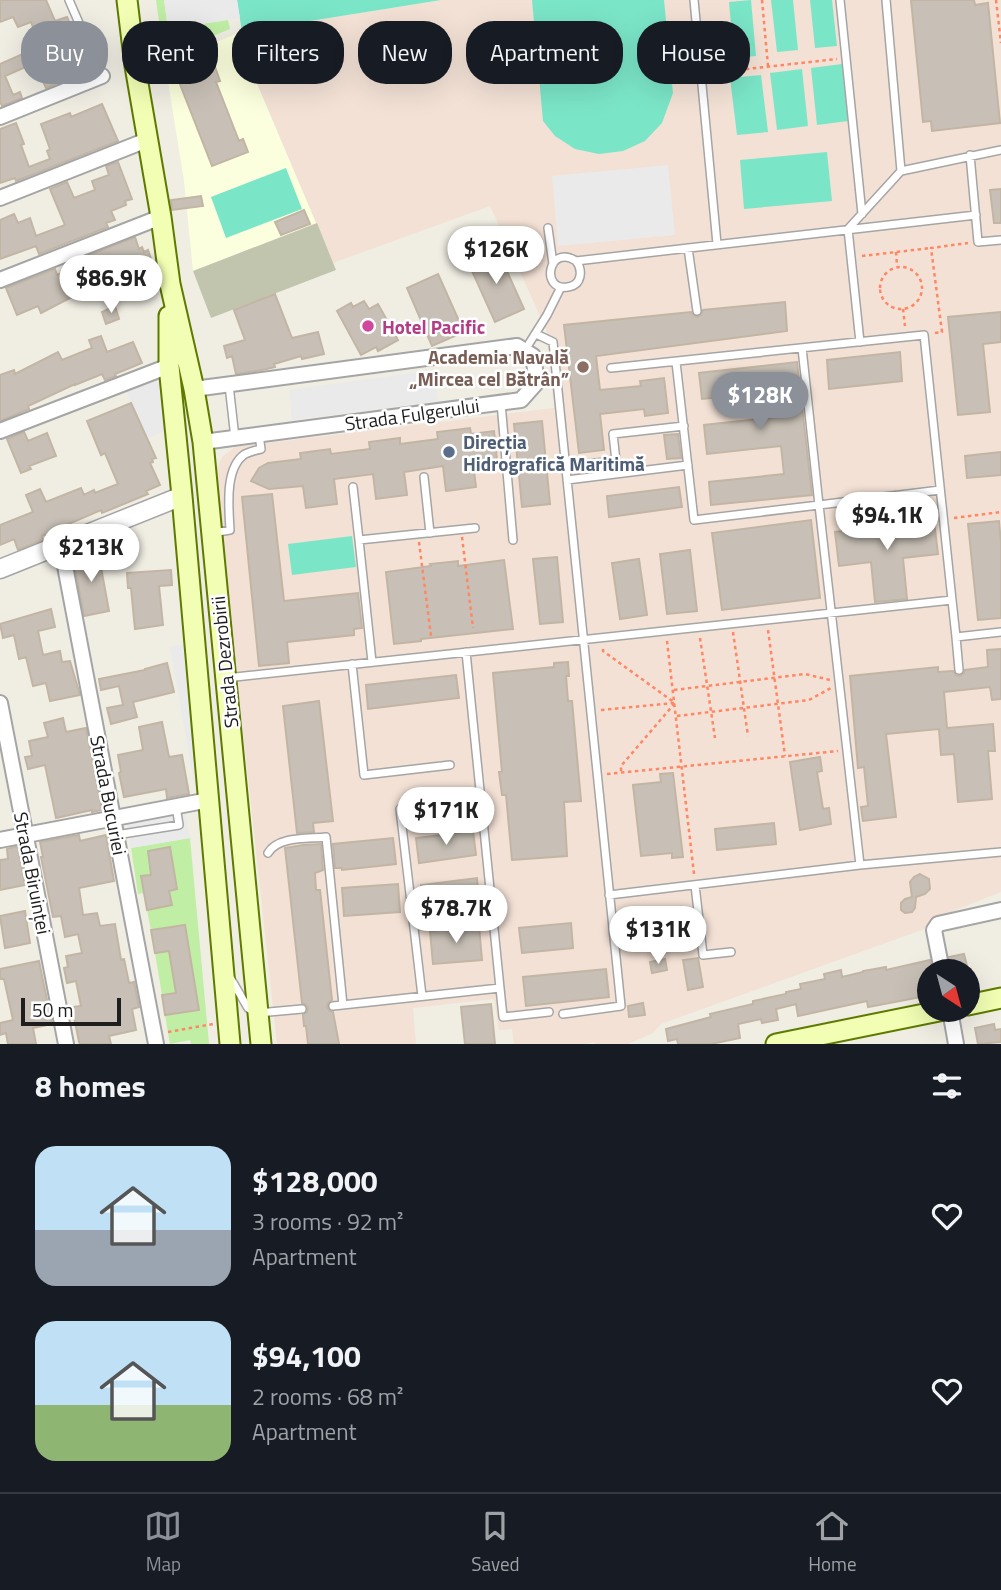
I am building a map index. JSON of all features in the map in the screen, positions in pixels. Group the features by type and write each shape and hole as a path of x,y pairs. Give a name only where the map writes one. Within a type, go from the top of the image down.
{"main road":[{"name":"Strada Dezrobirii","path":"127,0 170,284 203,442 261,1044"},
{"name":"Strada Dezrobirii","path":"170,284 169,366 230,1044"},
{"path":"980,1002 1001,998"},
{"path":"785,1043 917,1016"}],"street":[{"path":"0,117 82,84"},
{"path":"0,198 148,140"},
{"path":"0,279 161,216"},
{"path":"194,390 517,346 525,351"},
{"name":"Strada Fulgerului","path":"203,442 521,400 537,382 533,356 525,351"},
{"path":"0,431 169,366"},
{"path":"0,569 182,496"},
{"name":"Strada Bucuriei","path":"61,545 155,1039"},
{"name":"Strada Biruinței","path":"0,703 66,1044"},
{"path":"0,840 209,800"},
{"path":"940,959 934,930 938,923 1001,911"},
{"path":"950,1022 956,1044"}],"lane":[{"path":"69,0 78,21"},
{"path":"694,0 696,21"},
{"path":"839,0 862,214"},
{"path":"886,0 901,171"},
{"path":"702,84 718,244"},
{"path":"860,342 848,229 901,171 1001,150"},
{"path":"970,155 978,242 1001,240"},
{"path":"552,264 561,257 576,261 976,215"},
{"path":"548,228 552,264 550,273 557,285 570,287 579,281 581,270 576,261"},
{"path":"688,248 697,311"},
{"path":"525,351 561,287"},
{"path":"536,334 553,342 621,1006 563,1014"},
{"path":"611,368 924,335 959,670"},
{"path":"802,348 860,865"},
{"path":"676,362 694,520 940,490"},
{"path":"229,385 236,438"},
{"path":"500,403 513,540"},
{"path":"565,466 616,461 613,433 684,426"},
{"path":"211,533 230,530 228,494 234,469 246,454 261,449 259,435"},
{"path":"567,480 688,465"},
{"path":"425,477 430,533"},
{"path":"353,488 372,662"},
{"path":"359,540 475,528"},
{"path":"225,678 952,600"},
{"path":"956,637 1001,632"},
{"path":"466,652 503,1017 549,1012"},
{"path":"352,664 365,775 450,765"},
{"path":"116,835 179,825 176,806"},
{"path":"400,809 422,996"},
{"path":"268,853 271,847 282,841 326,837 343,1005"},
{"path":"609,895 860,865 1001,852"},
{"path":"695,885 703,955 731,952"},
{"path":"223,966 248,1008 258,1013 302,1009"},
{"path":"333,1006 500,988"}],"path":[{"path":"762,0 768,67"},
{"path":"996,0 1001,43"},
{"path":"750,69 845,58"},
{"path":"851,257 978,242"},
{"path":"924,335 942,332 932,248"},
{"path":"896,252 898,267"},
{"path":"898,267 911,269 922,285 919,298 903,309 890,306 880,291 880,284 886,273 898,267"},
{"path":"903,309 906,337"},
{"path":"943,519 1001,512"},
{"path":"461,529 473,628"},
{"path":"418,534 431,636"},
{"path":"766,620 785,756"},
{"path":"732,624 748,736"},
{"path":"699,627 715,738"},
{"path":"666,631 695,885"},
{"path":"601,638 603,651 674,704"},
{"path":"673,690 805,674 840,683"},
{"path":"676,716 809,700 840,683"},
{"path":"591,711 674,704"},
{"path":"621,772 621,766 674,704"},
{"path":"597,775 847,750"},
{"path":"155,1039 213,1024"}],"shaded area":[{"path":"164,0 237,0 240,18 218,21 167,21"},
{"path":"441,0 1001,0 1001,892 933,919 930,927 661,1024 653,1033 628,1044 514,1044 512,1029 499,1030 494,999 413,1008 416,1044 277,1044 215,474 222,457 235,447 554,408 546,329 490,206 333,263 257,84 344,84 344,21 310,21"},
{"path":"232,36 232,84 257,84 317,223 193,271 184,181 168,84 218,84 218,41"},
{"path":"668,165 675,235 558,246 552,176"},
{"path":"317,223 336,270 211,318 193,271"},
{"path":"434,370 438,401 292,420 289,390"},
{"path":"159,377 167,430 147,439 126,391"},
{"path":"191,643 205,791 196,794 170,647"},
{"path":"185,810 190,838 131,848 126,820"}],"green space":[{"path":"156,0 164,0 167,21 159,21"},
{"path":"237,0 441,0 310,21 240,21"},
{"path":"532,0 664,0 666,21 637,21 637,84 672,84 673,93 662,123 645,141 623,151 599,154 575,149 555,136 543,121 540,84 623,84 623,21 534,21"},
{"path":"751,0 756,56 750,57 750,21 731,21 729,2"},
{"path":"771,0 793,0 798,50 777,52"},
{"path":"810,0 832,0 837,46 815,48"},
{"path":"228,20 230,29 218,34 218,22"},
{"path":"842,64 848,121 817,125 811,68"},
{"path":"802,69 808,126 777,130 770,73"},
{"path":"761,75 768,132 737,135 731,84 750,84 750,76"},
{"path":"827,152 832,201 744,209 740,160"},
{"path":"286,168 302,209 226,238 211,197"},
{"path":"352,536 356,567 292,575 288,544"},
{"path":"190,838 209,1044 191,1044 190,1040 170,1044 165,1015 198,1010 185,925 151,930 147,910 171,905 169,891 177,889 170,848 148,851 151,875 142,876 144,893 138,894 131,848"},
{"path":"169,951 176,993 162,995 155,953"}],"building":[{"path":"0,0 46,0 55,21 21,21 21,26 18,27 13,17 0,22"},
{"path":"911,0 974,0 975,5 988,3 1000,123 932,131 931,121 923,122"},
{"path":"21,55 21,69 5,76 13,95 20,92 22,98 2,106 0,101 0,64"},
{"path":"180,84 217,84 239,141 243,139 248,152 212,166"},
{"path":"102,104 118,141 16,181 15,178 0,183 0,129 16,123 29,167 50,159 47,151 50,149 41,124 70,113 71,117"},
{"path":"118,162 132,199 125,201 126,205 111,211 115,220 106,223 108,227 39,254 36,246 0,259 0,220 14,214 18,223 30,218 36,236 65,225 50,189 67,182 74,198 95,190 92,181 109,175 106,166"},
{"path":"1001,189 1001,223 994,223 990,190"},
{"path":"201,196 203,206 172,210 171,200"},
{"path":"304,210 310,224 281,235 275,222"},
{"path":"135,237 139,249 142,247 144,252 148,250 152,262 115,275 116,278 85,290 41,313 38,306 17,315 6,288 55,269 57,275 79,266 77,260"},
{"path":"497,249 524,309 495,322 468,262"},
{"path":"438,274 464,332 432,346 407,288"},
{"path":"275,294 292,338 318,332 324,354 302,359 301,356 274,364 275,367 236,374 232,356 227,358 224,346 245,340 234,310"},
{"name":"Hotel Pacific","path":"364,301 369,309 378,304 398,340 378,351 376,347 361,355 337,311 351,303 353,307"},
{"name":"Academia Navală „Mircea cel Bătrân”","path":"785,302 787,331 596,356 600,390 641,386 640,381 664,378 668,413 645,416 644,409 600,414 604,450 579,453 564,325 691,312 697,317 703,310"},
{"path":"115,306 119,319 106,324 102,312"},
{"path":"1001,312 1001,342 983,344 990,412 958,415 948,317"},
{"path":"101,336 107,352 133,342 142,363 105,380 102,374 75,384 0,421 0,375 14,370 15,374 58,352 62,360 92,348 89,340"},
{"path":"900,352 902,381 829,389 827,360"},
{"path":"797,362 812,495 711,505 709,482 784,474 781,446 707,454 704,425 777,417 774,392 702,399 699,373"},
{"path":"131,403 156,458 150,463 160,485 146,491 148,494 52,531 42,536 43,540 18,550 14,539 0,545 0,525 33,512 26,495 40,489 46,502 81,488 84,495 118,484 105,453 101,455 87,421"},
{"path":"542,421 550,504 522,507 514,424"},
{"path":"470,428 471,434 494,431 497,460 473,464 476,487 446,491 443,466 404,472 407,495 376,499 373,474 334,479 337,504 306,508 303,486 269,489 251,481 259,468 268,463 301,459 300,453 330,449 331,454 370,449 369,442 400,438 400,444 438,439 437,432"},
{"path":"24,432 28,441 47,433 56,456 29,466 31,469 21,473 7,439"},
{"path":"678,434 681,458 667,459 664,435"},
{"path":"1001,452 1001,475 967,478 965,456"},
{"path":"679,487 682,507 609,517 607,496"},
{"path":"272,494 284,601 358,593 362,628 354,629 354,635 287,642 289,663 259,666 242,497"},
{"path":"897,515 898,525 934,521 938,554 903,558 907,599 875,602 871,562 839,566 835,532 878,527 876,517"},
{"path":"811,520 820,598 722,610 712,533"},
{"path":"999,521 1001,618 978,620 968,524"},
{"path":"690,550 697,611 667,614 660,554"},
{"path":"98,551 109,611 84,616 73,556"},
{"path":"557,557 563,622 540,624 533,559"},
{"path":"639,559 647,615 620,619 612,563"},
{"path":"504,560 513,629 394,644 386,572 458,561 458,566"},
{"path":"171,570 172,585 159,586 163,625 135,629 127,573"},
{"path":"51,609 55,627 38,631 43,655 60,651 62,662 70,661 80,695 50,701 46,683 33,686 26,657 19,659 14,635 3,638 0,624"},
{"path":"1001,649 1001,699 992,700 990,687 944,692 947,728 993,724 995,751 988,751 992,799 958,802 954,754 941,755 939,729 886,734 896,817 863,821 861,807 868,806 864,767 858,768 850,676 938,667 938,672 953,671 960,676 965,670 988,667 987,650"},
{"path":"568,662 568,701 572,701 581,801 564,802 567,856 512,860 506,795 502,795 499,772 502,772 493,673 554,667 554,663"},
{"path":"167,663 174,692 133,702 137,717 111,724 107,708 123,705 119,686 101,690 99,679"},
{"path":"456,675 459,698 368,709 366,685"},
{"path":"319,701 333,821 313,823 314,832 297,833 283,706"},
{"path":"63,718 66,732 86,728 102,810 56,818 45,765 28,769 25,757 32,756 29,741 48,737 44,723"},
{"path":"162,722 169,757 182,755 189,794 167,798 166,789 124,797 118,755 143,750 139,727"},
{"path":"820,757 822,771 817,772 823,809 829,808 831,824 800,830 790,762"},
{"path":"673,773 683,857 672,858 672,853 641,856 633,785 661,782 660,774"},
{"path":"774,823 776,844 717,850 715,829"},
{"path":"473,831 476,855 419,863 416,838"},
{"path":"79,835 80,841 106,835 114,881 79,888 83,915 97,913 100,926 115,924 121,960 124,959 129,983 134,982 139,1007 132,1009 136,1030 109,1036 111,1044 79,1042 72,1007 81,1006 76,981 67,983 64,968 68,967 66,956 82,953 78,934 65,937 61,916 53,917 41,857 40,842"},
{"path":"393,838 396,864 342,870 335,868 333,844"},
{"path":"321,844 323,870 315,873 316,890 320,890 332,1000 327,1007 333,1012 339,1044 308,1044 303,1015 308,1008 302,1003 285,848"},
{"path":"18,846 25,885 0,890 0,860 8,859 7,849"},
{"path":"170,847 177,889 169,891 172,905 147,910 141,876 151,875 148,851"},
{"path":"920,874 929,879 930,889 916,897 912,912 905,913 901,910 901,903 912,897 910,882"},
{"path":"477,878 479,903 424,909 421,885"},
{"path":"398,884 400,912 344,916 342,888"},
{"path":"25,911 30,943 5,948 0,916"},
{"path":"571,923 573,948 522,953 519,928"},
{"path":"185,925 199,1010 165,1015 162,995 176,993 169,951 155,953 151,930"},
{"path":"479,926 482,960 433,964 430,931"},
{"path":"964,954 965,959 949,959"},
{"path":"698,958 703,987 688,990 683,960"},
{"path":"665,959 667,970 652,973 650,962"},
{"path":"39,961 52,1024 33,1028 36,1044 8,1044 6,1033 0,1035 0,1023 13,1020 4,979 0,979 0,969"},
{"path":"917,963 917,998 868,1007 867,1001 798,1016 796,1004 776,1009 778,1020 762,1023 761,1019 738,1024 740,1038 711,1044 678,1044 677,1039 668,1041 666,1029 711,1017 710,1014 753,1004 753,1001 801,989 800,984 825,979 824,974 841,970 842,977 886,967 886,970"},
{"path":"606,969 609,997 526,1006 523,977"},
{"path":"643,1003 645,1015 629,1017 628,1006"},
{"path":"491,1004 495,1044 465,1044 461,1007"},
{"path":"994,1024 995,1030 1001,1029 1001,1042 978,1044 975,1028"}],"place":[{"name":"Hotel Pacific","path":"368,326"},
{"name":"Academia Navală „Mircea cel Bătrân”","path":"583,367"},
{"name":"Direcția Hidrografică Maritimă","path":"449,452"}]}
